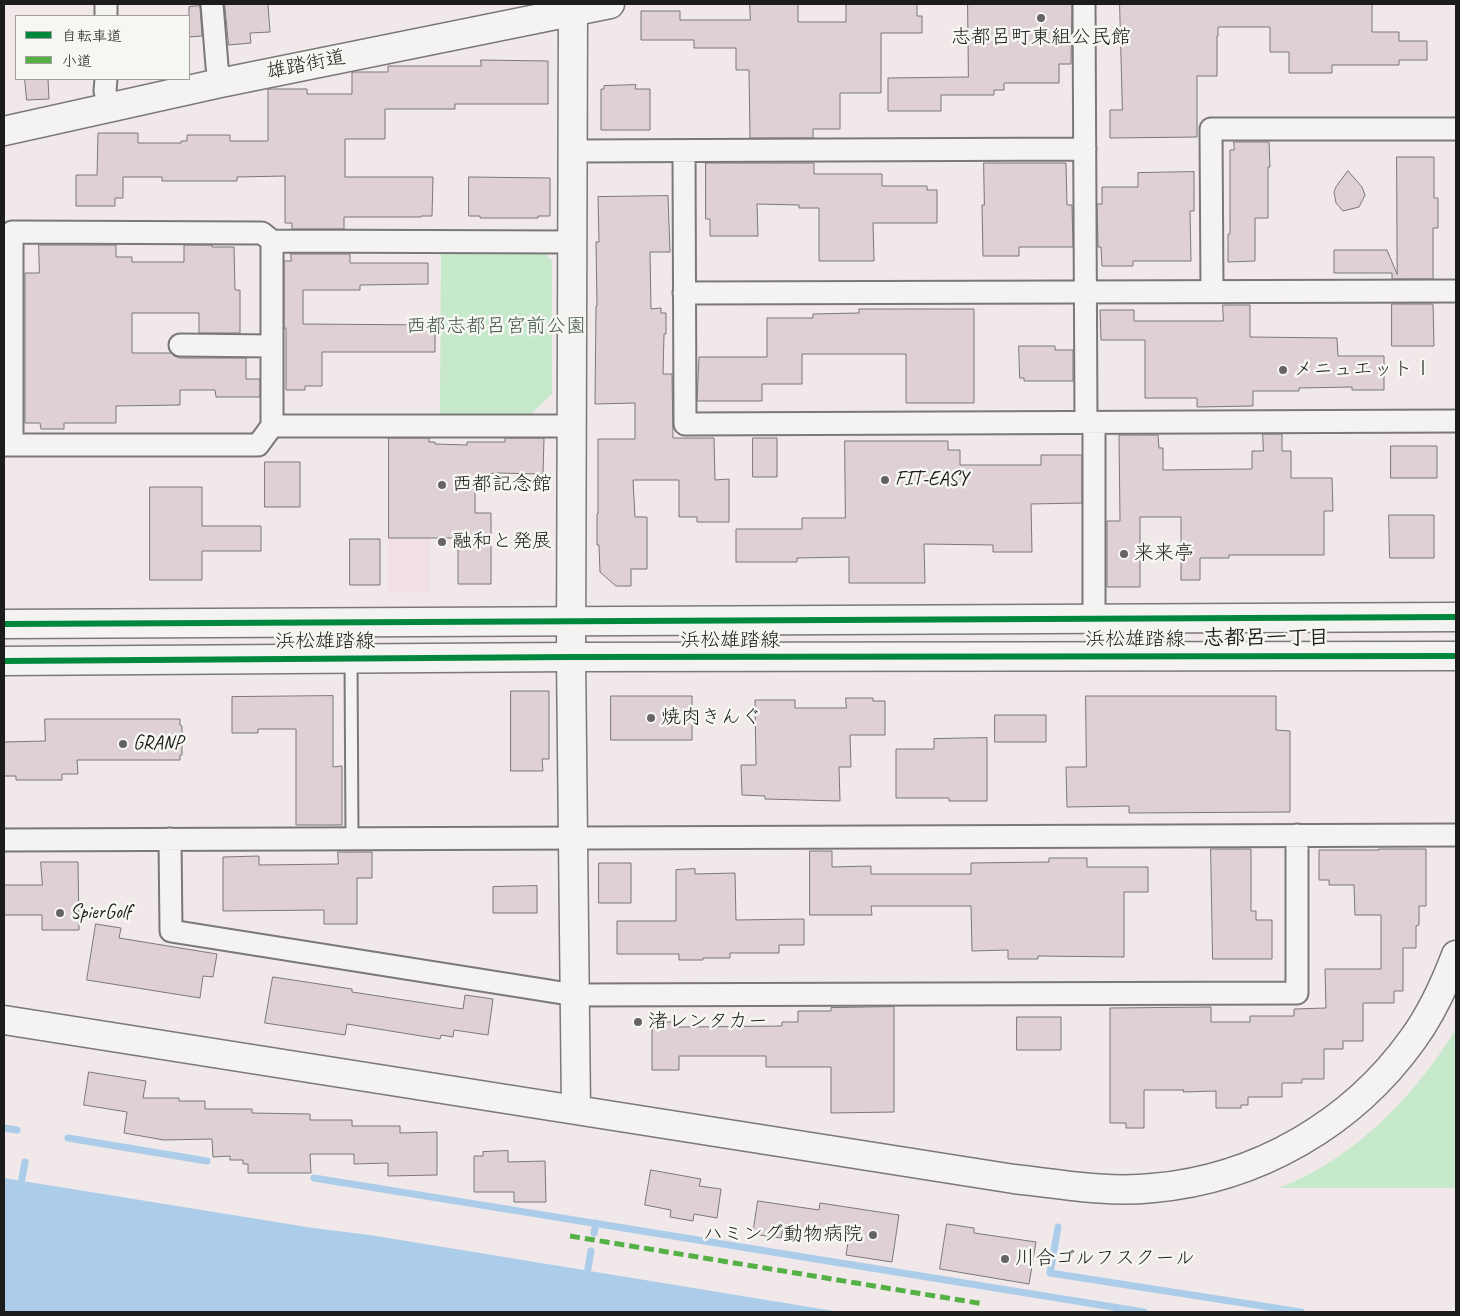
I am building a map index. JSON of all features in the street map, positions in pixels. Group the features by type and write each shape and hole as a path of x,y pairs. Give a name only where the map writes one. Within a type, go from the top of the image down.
{"street":[{"path":"212,4 220,82"},
{"name":"雄踏街道","path":"4,131 220,82 573,7 610,4"},
{"path":"1084,4 1086,292 1094,619"},
{"path":"573,7 571,657 576,1110"},
{"path":"106,80 105,91 109,108"},
{"path":"1212,291 1212,129 1456,129"},
{"path":"572,151 1085,149"},
{"path":"684,151 685,424 1456,421"},
{"path":"272,241 272,426 258,445 8,444 12,232 262,233 272,241 572,242"},
{"path":"684,293 1456,291"},
{"path":"180,345 272,346"},
{"path":"272,426 572,426"},
{"name":"浜松雄踏線","path":"4,624 1456,618"},
{"name":"浜松雄踏線","path":"4,660 1456,656"},
{"path":"4,840 1456,834"},
{"path":"170,839 171,931 575,995 1297,993 1297,835"},
{"path":"4,1020 1014,1179 1121,1190 1186,1184 1246,1168 1302,1142 1321,1129 1352,1106 1375,1085 1414,1038 1430,1012 1456,955"}],"lane":[{"path":"351,658 352,838"}],"shaded area":[{"path":"388,436 430,436 430,592 388,592"}],"green space":[{"name":"西都志都呂宮前公園","path":"441,253 544,253 552,260 552,394 529,416 440,416"},
{"path":"1456,1029 1456,1188 1279,1188 1306,1176 1332,1160 1357,1143 1380,1123 1421,1078"}],"water":[{"path":"4,1178 313,1228 370,1235 840,1312 4,1312"}],"building":[{"path":"225,4 268,4 270,32 250,33 251,43 229,45"},
{"path":"750,4 798,4 798,22 846,22 846,4 917,4 917,16 922,16 922,33 881,33 881,93 840,93 840,129 813,129 813,138 750,138 749,70 736,70 736,48 694,48 694,40 641,40 641,11 680,11 680,20 750,20"},
{"path":"968,4 1072,4 1071,64 1059,64 1059,83 1004,83 1004,90 994,90 994,95 941,95 941,111 888,111 888,78 968,77"},
{"path":"1120,4 1372,4 1372,32 1399,32 1399,41 1427,41 1427,60 1399,60 1399,65 1332,65 1332,73 1289,73 1289,52 1270,52 1270,27 1218,27 1217,76 1197,76 1197,137 1110,138 1110,110 1122,110"},
{"path":"200,6 202,36 190,37 189,7"},
{"path":"481,60 548,61 548,104 455,104 455,109 385,109 385,139 345,139 345,177 433,177 432,216 344,217 344,229 292,229 292,223 285,223 285,176 237,177 237,181 162,181 162,177 123,177 123,198 115,198 115,206 76,206 76,175 97,175 98,133 138,133 138,143 181,143 181,141 187,141 187,135 230,135 230,141 268,141 268,89 307,89 307,94 352,94 352,72 388,72 388,66 481,66"},
{"path":"25,80 48,80 49,99 27,100"},
{"path":"636,85 635,89 650,89 650,130 601,130 601,89 604,89 604,86"},
{"path":"1234,142 1269,142 1268,218 1255,218 1255,261 1228,262 1230,150 1234,150"},
{"path":"1397,157 1434,157 1434,198 1438,198 1438,228 1433,228 1433,279 1392,279 1392,273 1334,273 1334,250 1387,250 1397,274"},
{"path":"706,163 814,163 814,174 882,174 882,186 927,186 927,190 937,190 937,223 873,223 874,261 819,261 819,208 799,208 799,205 757,204 758,236 710,236 710,219 706,219"},
{"path":"984,163 1066,163 1067,205 1072,205 1073,247 1019,247 1019,256 983,256 982,205 984,205"},
{"path":"1348,171 1362,187 1365,195 1359,207 1343,211 1336,203 1334,192"},
{"path":"1194,172 1194,211 1190,211 1191,261 1133,261 1133,266 1102,266 1101,247 1098,247 1097,204 1102,204 1102,187 1138,187 1138,173"},
{"path":"469,177 550,178 550,216 538,216 538,218 480,218 480,216 469,216"},
{"path":"668,196 670,252 650,252 651,309 661,308 661,313 666,313 663,374 672,374 673,438 714,438 715,480 729,479 729,522 697,522 697,517 679,517 679,480 633,480 635,517 647,517 647,569 631,569 631,586 616,586 600,572 599,545 597,545 598,439 635,439 635,403 595,404 596,242 599,242 598,197"},
{"path":"39,245 116,245 116,257 132,257 132,262 184,262 184,245 234,247 235,290 240,290 240,333 199,333 199,313 132,313 132,353 171,353 180,358 246,358 246,379 260,379 260,397 216,397 215,390 180,390 180,405 116,406 116,423 64,423 64,429 41,429 40,423 25,423 25,273 39,273"},
{"path":"291,254 350,254 350,263 428,263 428,284 360,285 360,290 303,290 303,324 435,325 435,352 322,352 322,386 305,386 305,390 286,390 284,261 291,261"},
{"path":"1392,304 1433,304 1434,346 1392,346"},
{"path":"1223,305 1250,305 1250,337 1337,338 1338,356 1384,356 1384,390 1352,390 1352,387 1299,388 1299,391 1253,391 1253,406 1197,407 1197,398 1145,398 1145,340 1101,340 1100,310 1134,310 1134,321 1223,321"},
{"path":"859,309 974,309 974,403 906,403 906,354 802,354 802,384 762,384 762,401 697,401 699,357 767,357 767,318 813,318 813,314 859,313"},
{"path":"1019,346 1055,346 1055,350 1073,350 1073,381 1024,381 1024,378 1020,378"},
{"path":"1263,434 1282,434 1282,451 1291,451 1291,478 1332,478 1333,511 1324,511 1324,555 1229,555 1229,558 1200,558 1200,580 1181,580 1181,517 1140,517 1140,587 1107,587 1107,521 1120,521 1119,435 1158,435 1159,448 1163,448 1163,470 1252,469 1252,451 1263,451"},
{"path":"389,438 429,438 429,442 435,442 435,444 467,445 467,442 505,442 505,438 544,438 543,474 497,473 486,474 486,477 475,476 475,513 491,513 491,584 458,584 458,538 389,538"},
{"path":"753,438 777,438 777,477 753,477"},
{"path":"845,441 948,441 948,450 960,450 960,465 1041,465 1041,455 1082,455 1082,503 1031,504 1032,552 993,552 993,545 924,544 925,583 849,583 849,557 797,558 797,562 736,562 736,529 802,529 802,518 845,518"},
{"path":"1391,446 1437,446 1437,478 1391,478"},
{"path":"265,462 300,462 300,507 265,507"},
{"path":"150,487 202,487 202,526 261,526 261,551 202,551 202,580 150,580"},
{"path":"1389,515 1434,515 1434,558 1390,558"},
{"path":"350,539 380,539 380,585 350,585"},
{"path":"511,691 549,691 549,759 542,759 543,771 511,771"},
{"path":"333,696 333,767 342,766 342,825 296,825 296,729 258,729 258,733 232,733 232,697"},
{"name":"焼肉きんぐ","path":"611,696 692,696 692,740 611,740"},
{"path":"1086,696 1276,696 1276,730 1290,731 1290,812 1129,813 1129,806 1067,807 1066,767 1086,767"},
{"path":"846,698 873,698 873,701 885,701 885,735 850,735 851,767 839,767 840,801 765,799 765,796 742,795 741,765 756,765 755,700 795,700 795,708 846,708"},
{"path":"995,715 1046,715 1046,742 995,742"},
{"name":"GRANP","path":"45,719 180,719 180,725 182,726 182,755 180,755 180,760 77,760 78,774 62,774 62,780 16,780 16,776 4,776 4,742 45,741"},
{"path":"987,738 987,801 949,801 949,798 896,798 896,749 934,749 934,739"},
{"path":"1211,849 1251,849 1251,911 1256,911 1256,920 1272,920 1272,959 1213,959"},
{"path":"1426,849 1426,906 1419,906 1419,925 1416,926 1416,948 1403,948 1403,991 1394,991 1394,1003 1363,1003 1363,1041 1343,1041 1343,1049 1324,1049 1324,1079 1302,1079 1302,1083 1282,1083 1282,1097 1248,1097 1248,1105 1241,1105 1241,1108 1216,1108 1216,1091 1144,1090 1144,1128 1126,1128 1126,1123 1110,1123 1110,1008 1211,1007 1211,1022 1250,1022 1250,1016 1294,1016 1294,1009 1326,1008 1325,969 1381,969 1381,915 1355,915 1354,885 1329,885 1329,880 1319,880 1319,850"},
{"path":"810,851 832,851 832,867 871,866 871,874 971,874 971,863 1049,862 1049,858 1087,858 1087,867 1148,867 1148,892 1124,892 1124,957 1038,956 1038,959 1008,959 1008,950 972,951 971,906 871,906 872,915 810,915"},
{"path":"338,852 372,852 372,878 357,878 357,924 324,924 324,910 223,911 223,857 259,856 259,865 338,864"},
{"path":"41,862 78,862 79,930 42,930 42,915 4,915 4,885 42,885"},
{"path":"599,863 631,863 631,903 599,903"},
{"path":"695,869 695,874 735,873 736,920 804,919 804,945 779,945 779,953 730,953 730,958 703,958 703,960 679,960 679,954 617,954 617,921 676,921 676,870"},
{"path":"537,886 537,913 493,913 493,887"},
{"path":"96,924 121,928 119,938 217,954 213,977 203,976 200,998 87,980"},
{"path":"273,977 352,989 352,992 463,1009 465,995 493,999 488,1035 454,1030 453,1037 441,1035 440,1039 347,1024 345,1035 265,1023"},
{"path":"894,1007 894,1112 831,1113 831,1067 766,1067 766,1056 679,1056 679,1070 652,1070 652,1022 679,1022 679,1027 782,1026 782,1022 798,1022 798,1011 831,1011 831,1008"},
{"path":"1017,1017 1061,1017 1061,1050 1017,1050"},
{"path":"89,1072 146,1081 143,1098 179,1098 179,1101 205,1101 205,1109 252,1109 252,1113 310,1114 310,1120 352,1120 352,1126 400,1126 400,1133 437,1132 437,1175 388,1176 388,1163 354,1164 354,1154 310,1154 311,1173 248,1173 248,1164 243,1164 243,1160 230,1160 230,1156 213,1157 212,1139 164,1140 124,1133 127,1112 84,1105"},
{"path":"508,1151 508,1162 545,1161 546,1202 514,1202 514,1192 474,1192 474,1156 483,1156 483,1152"},
{"path":"651,1170 701,1179 699,1186 721,1189 717,1218 694,1214 693,1221 670,1217 671,1210 645,1205"},
{"path":"758,1201 819,1210 820,1203 899,1215 892,1262 846,1255 849,1237 783,1227 781,1238 753,1234"},
{"name":"川合ゴルフスクール","path":"947,1224 974,1228 974,1233 1036,1242 1029,1284 940,1269"}],"waterway":[{"path":"4,1128 17,1130"},
{"path":"68,1138 207,1161"},
{"path":"20,1189 25,1162"},
{"path":"314,1178 1144,1312"},
{"path":"594,1233 596,1223"},
{"path":"1058,1227 1050,1273 1301,1312"},
{"path":"586,1280 591,1251"}],"marked path":[{"path":"570,1236 984,1304"}],"cycle path":[{"path":"4,624 1456,617"},
{"path":"4,661 571,657 1456,656"}],"place":[{"name":"志都呂町東組公民館","path":"1041,18"},
{"name":"メニュエットⅠ","path":"1283,370"},
{"name":"FIT-EASY","path":"885,480"},
{"name":"西都記念館","path":"442,485"},
{"name":"融和と発展","path":"442,542"},
{"name":"来来亭","path":"1124,554"},
{"name":"焼肉きんぐ","path":"651,718"},
{"name":"GRANP","path":"123,744"},
{"name":"SpierGolf","path":"60,913"},
{"name":"渚レンタカー","path":"638,1022"},
{"name":"ハミング動物病院","path":"873,1235"},
{"name":"川合ゴルフスクール","path":"1005,1259"}],"district":[{"name":"志都呂一丁目","path":"1266,638"}]}
